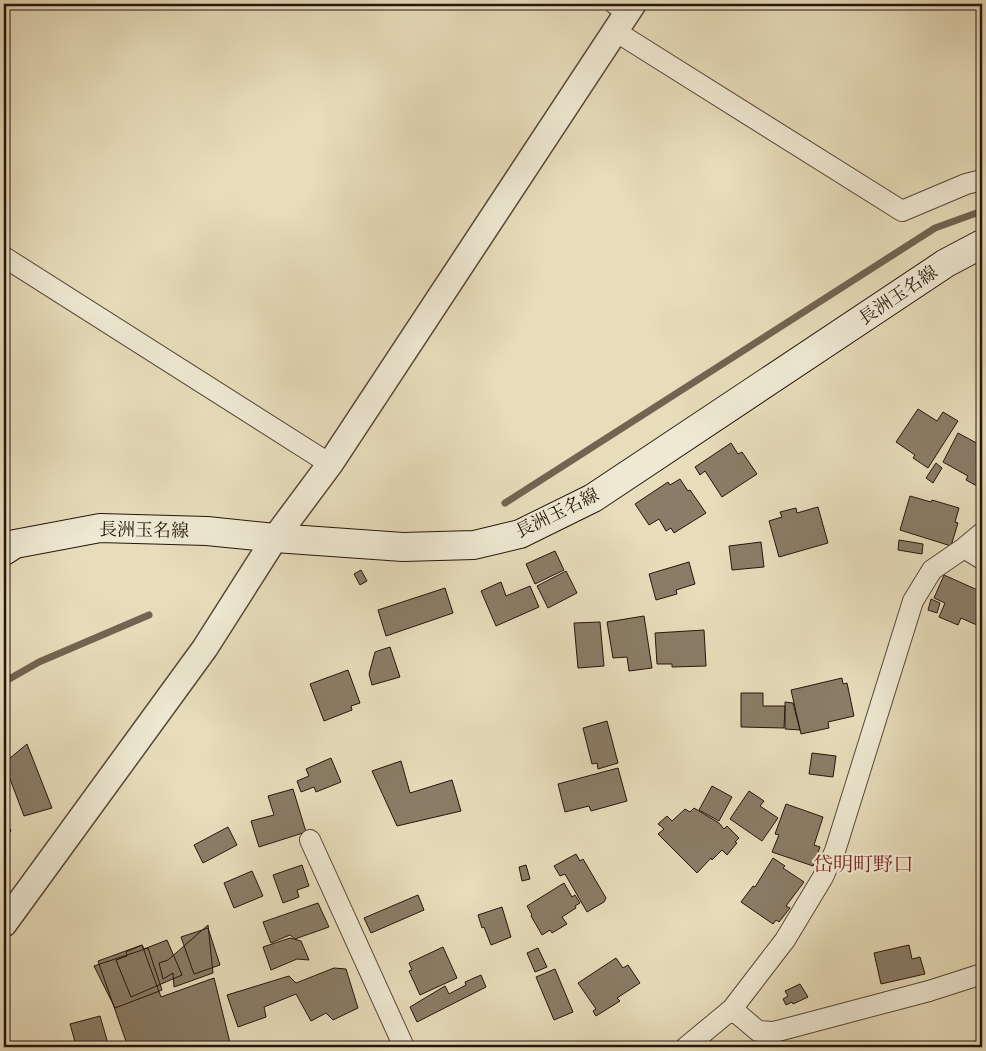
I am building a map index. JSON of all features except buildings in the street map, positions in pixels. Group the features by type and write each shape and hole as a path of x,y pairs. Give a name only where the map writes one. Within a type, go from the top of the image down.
{"main road":[{"name":"長洲玉名線","path":"4,551 15,544 100,528 207,531 403,547 474,545 520,534 592,498 946,263 982,244"}],"street":[{"path":"4,924 205,648 275,538 330,464 622,13 902,211 966,184 982,180"},
{"path":"4,257 330,464"},
{"path":"686,1047 732,1009 785,940 823,877 831,860 913,601 932,570 982,533"},
{"path":"964,548 982,559"},
{"path":"310,840 404,1047"},
{"path":"732,1009 758,1031 774,1032 930,991 982,974"}],"waterway":[{"path":"505,503 935,228 982,211"},
{"path":"4,682 39,662 149,615"}],"district":[{"name":"岱明町野口","path":"863,864"}]}
